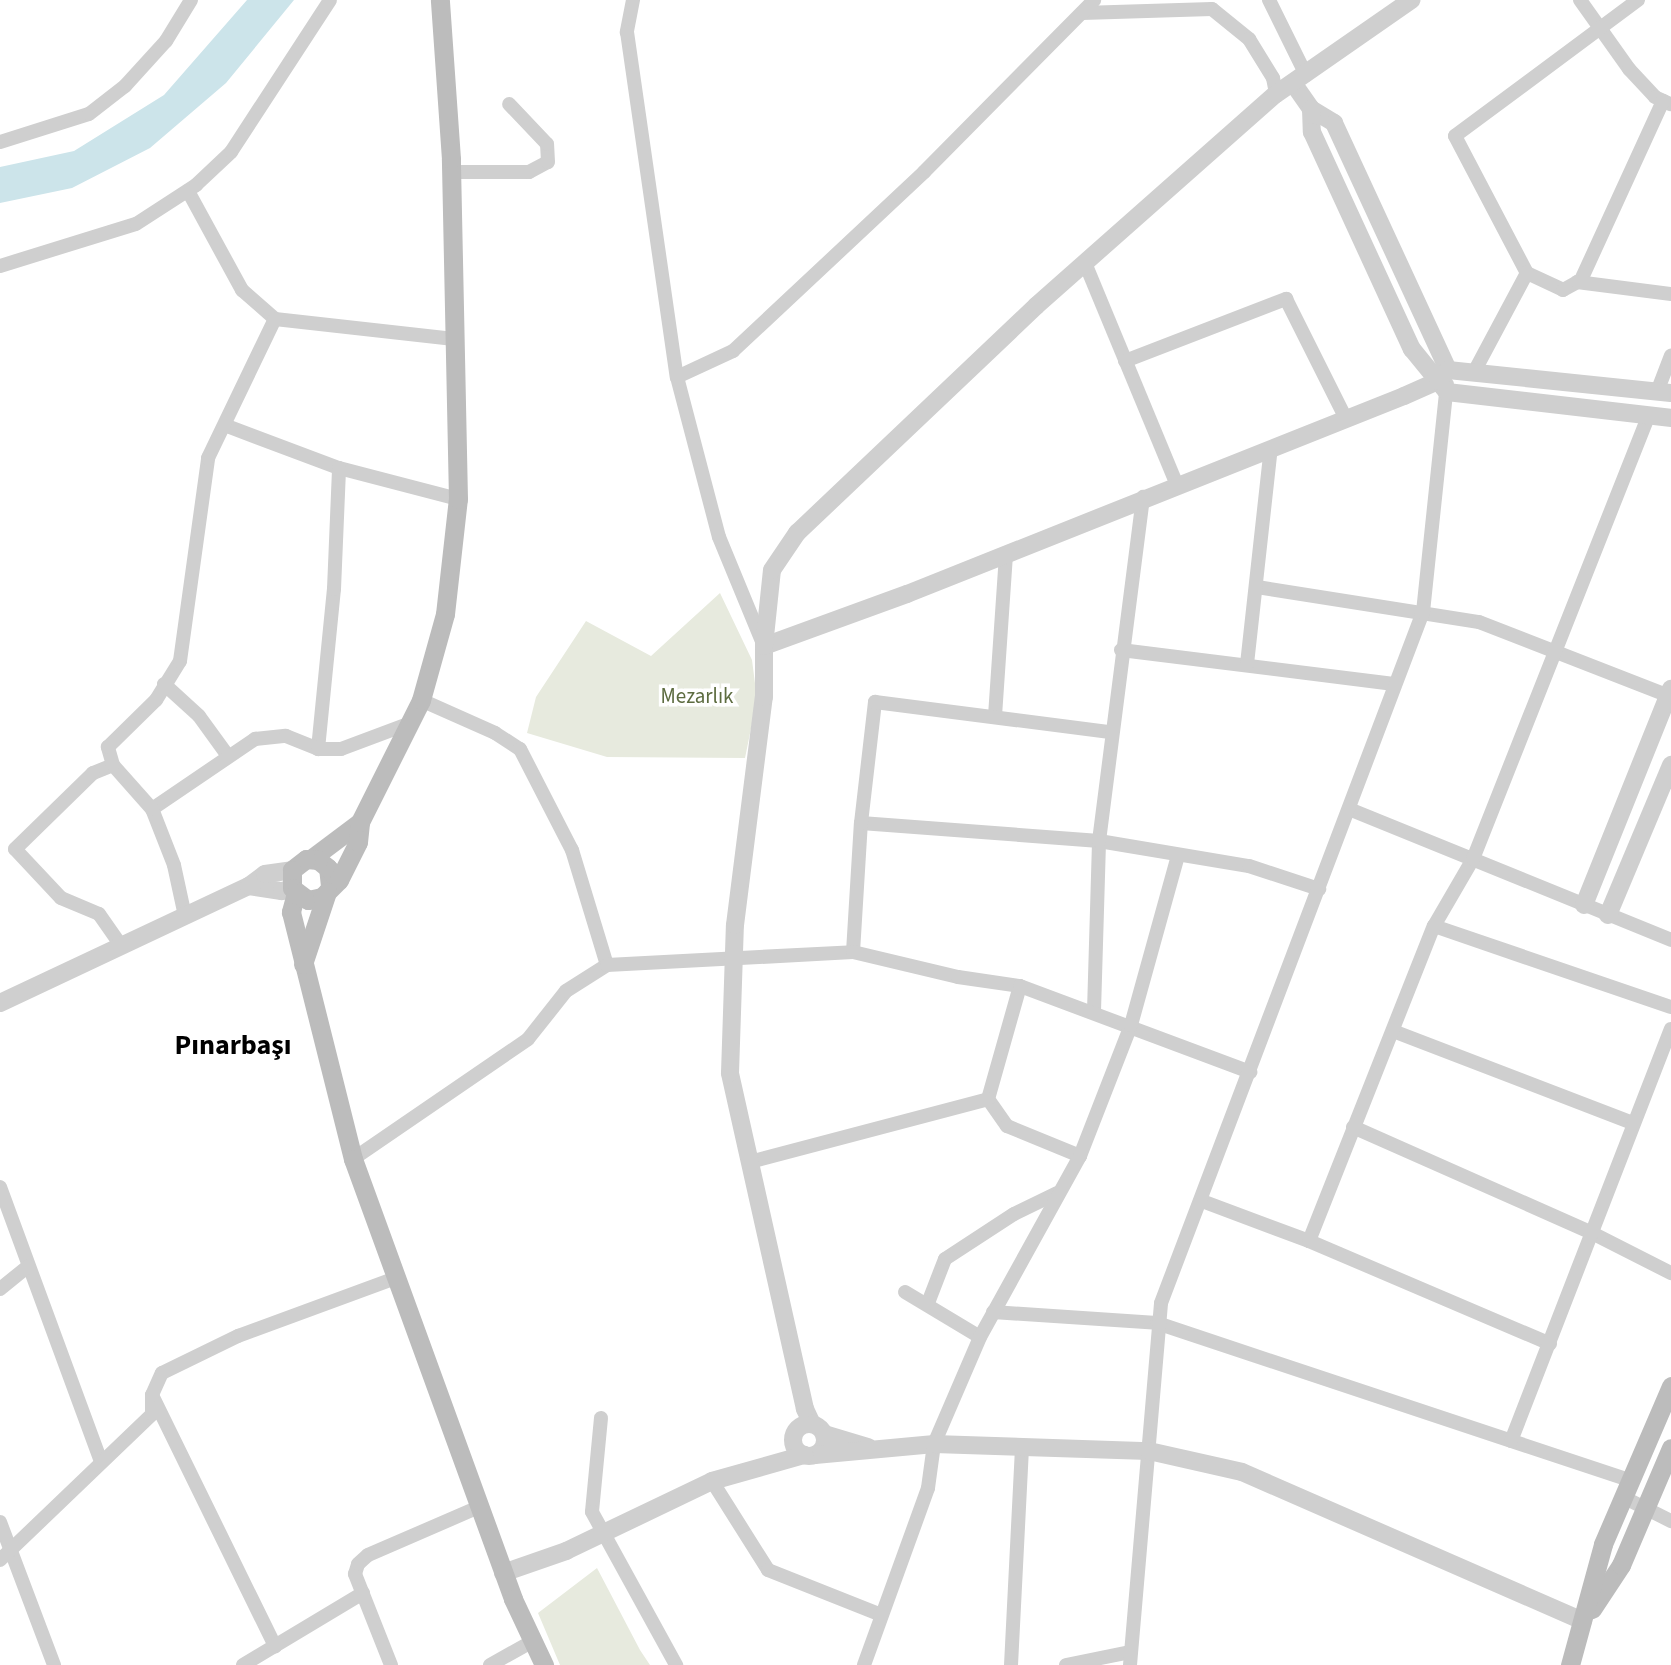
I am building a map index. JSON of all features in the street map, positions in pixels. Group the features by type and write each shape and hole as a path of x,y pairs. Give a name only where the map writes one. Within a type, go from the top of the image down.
{"main road":[{"path":"303,965 329,889 351,858 360,822 421,701 444,614 458,499 451,172 440,0"},
{"path":"360,822 312,858 300,861 293,884 291,912 353,1159 503,1573 544,1665"},
{"path":"312,858 328,868 329,889"},
{"path":"293,884 308,900 329,889"},
{"path":"1570,1665 1603,1544 1671,1386"},
{"path":"1583,1621 1621,1565 1671,1448"}],"street":[{"path":"0,142 89,114 125,86 166,41 191,0"},
{"path":"0,266 136,225 188,191 231,152 330,0"},
{"path":"632,0 627,32 677,377 719,537 764,646"},
{"path":"677,377 733,351 924,172 1084,7 1094,0"},
{"path":"1269,0 1311,109 1312,132 1412,349 1444,381 1671,418"},
{"path":"809,1455 824,1447 818,1429 804,1409 730,1073 735,925 764,697 764,646 772,570 797,533 1085,263 1276,94 1410,0"},
{"path":"1580,0 1599,27 1629,69 1667,102 1577,282 1563,290 1527,273 1455,136 1599,27 1638,0"},
{"path":"1084,7 1185,4 1212,9 1244,33 1273,78 1276,94"},
{"path":"451,172 529,172 548,162 547,144 509,104"},
{"path":"188,191 243,290 275,319 454,340"},
{"path":"1085,263 1176,483"},
{"path":"1473,374 1527,273"},
{"path":"1577,282 1671,294"},
{"path":"1125,361 1286,299 1346,419"},
{"path":"185,916 174,865 152,809 113,765 108,747 156,700 180,661 208,458 228,426 275,319"},
{"path":"764,646 1006,553 1176,483 1444,381 1473,374 1664,392 1671,356"},
{"path":"1066,1665 1130,1658 1149,1451 1157,1323 1423,612 1444,381"},
{"path":"1309,1241 1434,926 1473,859 1649,415"},
{"path":"228,426 340,468 458,499"},
{"path":"1247,664 1271,448"},
{"path":"318,749 334,589 340,468"},
{"path":"1094,1012 1099,841 1110,732 1143,497"},
{"path":"995,716 1006,553"},
{"path":"1256,587 1479,622 1670,694 1584,905"},
{"path":"1121,650 1394,684"},
{"path":"164,684 199,716 228,756"},
{"path":"421,701 495,733 520,750 572,849 607,965"},
{"path":"853,952 861,823 875,702 1110,732"},
{"path":"152,809 255,739 286,736 318,749 341,749 408,724"},
{"path":"113,765 93,773 15,849 61,898 99,914 121,946"},
{"path":"1608,915 1671,765"},
{"path":"1349,809 1671,940"},
{"path":"861,823 1099,841 1249,866 1319,890"},
{"path":"864,1665 928,1488 933,1444 980,1337 1057,1193 1080,1156 1131,1025 1178,855"},
{"path":"0,1003 249,886 265,874 293,884"},
{"path":"1434,926 1671,1007"},
{"path":"353,1159 528,1039 566,991 607,965 734,961 853,952 958,977 1020,986 1131,1025 1250,1072"},
{"path":"988,1099 1020,986"},
{"path":"1511,1441 1671,1029"},
{"path":"1393,1031 1633,1123"},
{"path":"750,1162 988,1099"},
{"path":"988,1099 1007,1126 1080,1156"},
{"path":"1353,1127 1592,1233 1671,1273"},
{"path":"0,1187 101,1462"},
{"path":"928,1303 945,1259 1014,1214 1057,1193"},
{"path":"1202,1201 1309,1241 1550,1344"},
{"path":"0,1289 28,1266"},
{"path":"0,1560 152,1414 152,1395 162,1373 187,1358 396,1278"},
{"path":"905,1292 928,1303 980,1337"},
{"path":"993,1312 1157,1323 1511,1441 1627,1488 1644,1511 1671,1521"},
{"path":"152,1395 275,1646"},
{"path":"601,1418 592,1512 676,1665"},
{"path":"756,1467 794,1436 800,1426 818,1429 875,1449"},
{"path":"794,1436 795,1448 809,1455"},
{"path":"503,1573 566,1551 602,1530 712,1481 756,1467 809,1455 933,1444 1022,1445 1149,1451 1242,1472 1583,1621"},
{"path":"1011,1665 1022,1445"},
{"path":"712,1481 768,1570 881,1615"},
{"path":"391,1665 355,1574 368,1555 479,1507"},
{"path":"0,1522 54,1665"},
{"path":"243,1665 363,1593"},
{"path":"490,1665 533,1641"}],"green space":[{"name":"Mezarlık","path":"720,593 752,660 757,699 745,758 607,757 527,733 536,697 586,621 651,656"},
{"path":"597,1568 650,1665 560,1665 538,1613"}],"water":[{"path":"247,0 294,0 226,83 150,148 72,188 0,203 0,167 74,151 164,95"}],"district":[{"name":"Pınarbaşı","path":"233,1045"}]}
